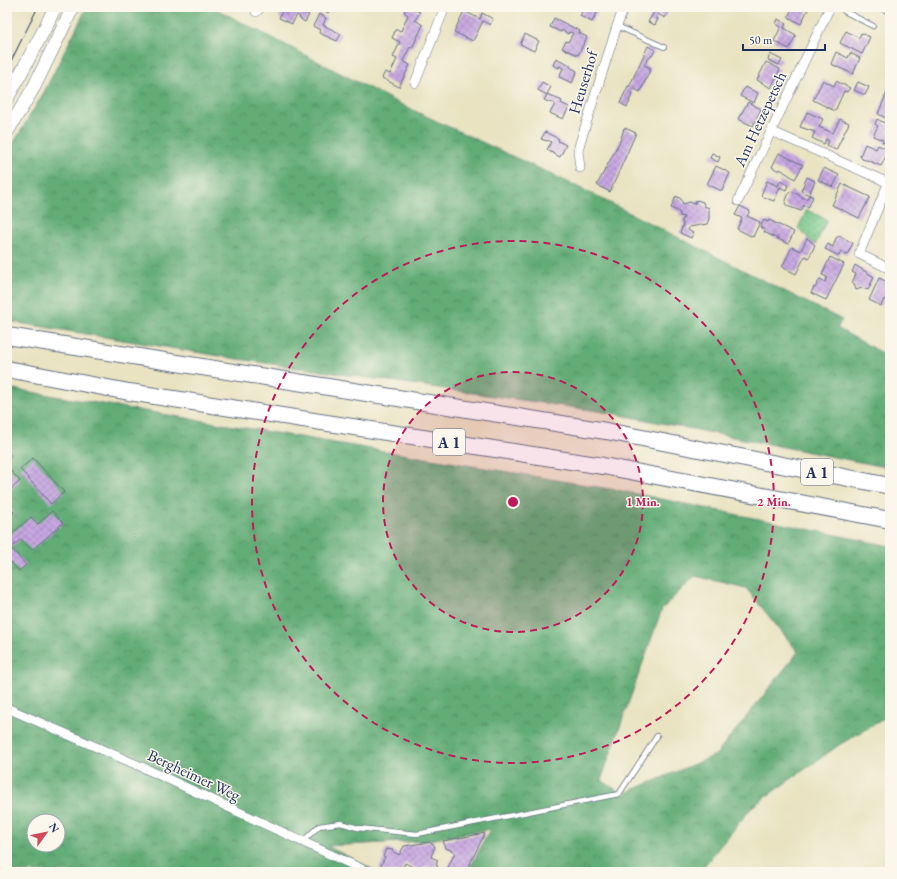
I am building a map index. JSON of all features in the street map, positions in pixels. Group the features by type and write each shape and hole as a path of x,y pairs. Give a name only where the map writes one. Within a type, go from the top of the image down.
{"highway":[{"name":"A 1","path":"7,336 606,431 890,486"},
{"name":"A 1","path":"7,369 129,392 603,466 890,520"}],"main road":[{"path":"28,60 48,7"},
{"path":"7,99 55,7"},
{"path":"7,132 34,87 73,7"}],"street":[{"path":"415,83 445,7"},
{"name":"Heuserhof","path":"580,168 578,151 624,7"},
{"name":"Am Hetzepetsch","path":"738,201 830,7"},
{"path":"771,131 889,181 859,254 890,269"},
{"name":"Bergheimer Weg","path":"7,708 142,767 368,872"}],"lane":[{"path":"842,7 844,11 873,26"},
{"path":"617,26 664,47"},
{"path":"303,842 319,826 341,823 358,828 417,834 619,794 657,736"}],"green space":[{"path":"87,7 212,7 400,104 570,183 842,320 837,328 880,352 890,352 890,468 611,413 238,359 7,321 7,154 43,94"},
{"path":"807,210 827,220 815,245 798,228"},
{"path":"7,388 622,491 890,546 890,718 885,718 839,745 753,806 699,872 468,872 490,829 424,841 327,846 378,872 7,872","holes":["695,576 746,588 798,652 716,755 623,794 601,780 662,609"]}],"building":[{"path":"284,7 293,10 294,7 309,15 305,22 297,15 292,24 279,18"},
{"path":"407,7 420,12 415,20 423,25 412,48 410,47 403,61 410,65 399,87 382,78 385,72 390,74 397,59 393,57 400,42 392,38 396,29 401,31 408,15 404,12"},
{"path":"584,7 600,7 592,22 580,16"},
{"path":"657,7 670,7 665,18 658,14 656,18 658,19 655,25 648,22"},
{"path":"793,7 809,7 801,24 788,17"},
{"path":"881,7 890,7 890,15 879,10"},
{"path":"318,8 331,8 328,13"},
{"path":"464,11 480,19 482,13 493,19 490,25 483,21 473,41 454,32"},
{"path":"319,14 326,18 323,25 341,34 337,41 319,33 320,30 313,26"},
{"path":"554,18 580,31 579,33 587,37 578,55 562,48 566,41 568,42 573,33 569,32 568,34 562,30 561,32 550,27"},
{"path":"778,19 786,24 784,28 796,35 789,49 774,41 781,27 776,24"},
{"path":"846,31 859,38 861,33 870,37 862,54 840,43"},
{"path":"525,34 539,41 534,51 520,44"},
{"path":"648,46 655,50 644,65 651,68 640,92 633,88 631,92 633,93 627,107 620,103"},
{"path":"836,52 848,58 850,53 860,58 853,74 831,64"},
{"path":"770,54 782,60 779,65 768,60"},
{"path":"556,58 570,65 570,67 577,71 572,83 559,77 563,68 553,65"},
{"path":"766,62 780,69 771,88 757,80"},
{"path":"823,80 834,86 836,81 850,88 847,92 844,91 835,111 813,100"},
{"path":"542,82 551,87 547,94 562,101 561,103 569,107 563,119 550,113 555,104 544,100 547,95 538,90"},
{"path":"858,82 869,87 865,95 854,90"},
{"path":"890,85 890,120 878,114"},
{"path":"745,87 758,93 754,103 740,96"},
{"path":"748,102 761,109 753,126 738,119"},
{"path":"807,112 823,119 819,127 833,133 840,119 849,123 836,150 826,145 829,141 826,139 824,144 812,138 815,132 800,127"},
{"path":"877,119 890,126 888,132 890,133 890,145 873,136 878,126 875,124"},
{"path":"624,128 636,133 610,192 597,185 621,139"},
{"path":"545,132 559,139 558,141 566,145 560,157 547,150 551,142 541,139"},
{"path":"865,144 876,149 878,145 889,150 881,166 862,159 860,156"},
{"path":"712,153 720,157 718,162 710,158"},
{"path":"779,153 803,165 795,179 780,169 779,171 772,167"},
{"path":"716,166 730,173 722,191 707,184"},
{"path":"824,168 839,175 833,187 818,180"},
{"path":"807,177 815,181 809,195 801,191"},
{"path":"767,181 778,186 780,181 788,185 786,190 780,187 774,201 761,195"},
{"path":"842,184 870,197 859,218 832,205"},
{"path":"791,191 806,199 809,195 813,197 808,208 804,205 801,211 787,206 785,203"},
{"path":"676,196 681,199 683,204 690,202 694,204 697,200 703,202 704,206 709,208 709,219 707,224 689,227 688,230 693,233 691,238 680,233 684,217 680,216 679,212 671,208"},
{"path":"740,206 750,211 747,216 760,222 753,237 737,229 742,218 735,215"},
{"path":"764,220 768,222 769,220 794,232 788,244 764,232 765,230 760,227"},
{"path":"839,236 853,243 847,255 841,251 839,256 825,249 828,244 833,247 836,238"},
{"path":"807,238 815,245 809,258 805,256 796,274 782,267 792,247 801,251"},
{"path":"830,257 844,264 826,300 811,293 820,279 825,282 827,277 822,275"},
{"path":"855,265 874,277 868,290 862,288 856,290 854,284 852,283 856,274 852,272"},
{"path":"879,278 890,283 890,298 888,301 884,299 881,306 869,300"},
{"path":"33,458 64,492 51,504 20,469"},
{"path":"10,470 20,481 7,493 7,472"},
{"path":"7,505 14,512 7,518"},
{"path":"52,511 63,523 32,550 21,539 11,548 26,565 19,571 7,558 7,538 31,517 38,524"},
{"path":"485,833 466,872 450,872 447,870 455,852 446,848 443,841"},
{"path":"430,842 435,846 431,857 438,860 436,870 425,866 423,872 405,863 401,872 385,872 379,869 385,857 383,856 386,849 393,850 392,851 399,855 404,846"}],"tram line":[{"path":"7,69 38,7"}]}
